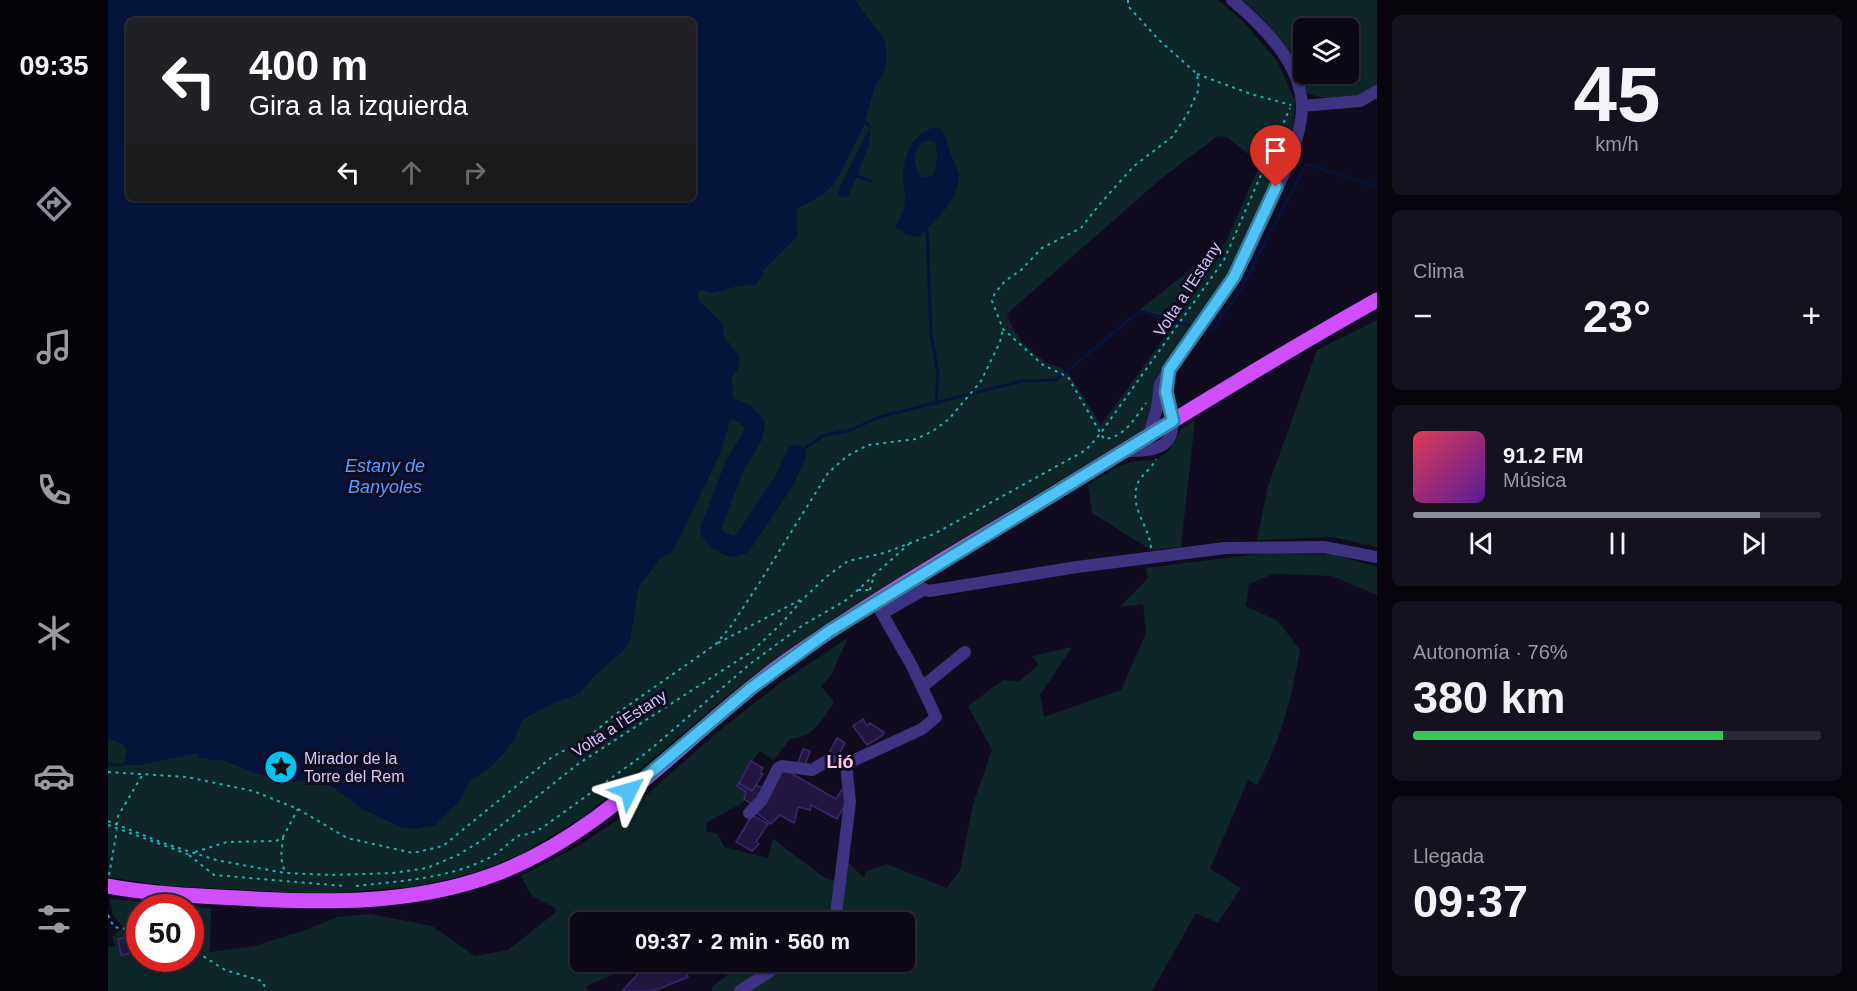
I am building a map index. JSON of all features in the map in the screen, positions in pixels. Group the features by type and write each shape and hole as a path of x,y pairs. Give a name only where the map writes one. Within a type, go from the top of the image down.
{"main road":[{"path":"108,886 165,894 323,902 412,896 492,876 528,859 588,824 776,668 879,608 908,582 1123,452 1154,442 1173,421 1377,300"}],"street":[{"path":"1154,442 1152,405 1160,384 1246,257 1300,129 1295,77 1279,48 1249,14 1232,0"},
{"path":"1297,105 1360,102 1377,92"},
{"path":"1169,370 1166,392 1173,421"},
{"path":"1168,398 1179,404 1195,407"},
{"path":"1152,405 1173,421"},
{"path":"749,813 762,800 778,768 782,765 812,770 827,761 846,764 922,729 936,717 879,608 923,590 1225,548 1324,547 1377,557"},
{"path":"927,571 938,589"},
{"path":"908,582 923,590"},
{"path":"922,687 964,652"},
{"path":"836,912 850,802 846,764"},
{"path":"740,991 769,972"}],"path":[{"path":"1128,0 1128,6 1147,27 1197,74 1251,93 1297,105"},
{"path":"1152,405 1117,436 1104,439 1068,377 1043,365 1003,329 992,301 995,293 1042,248 1081,228 1099,204 1134,166 1172,137 1187,116 1199,89 1197,74"},
{"name":"Volta a l'Estany","path":"108,821 191,854 255,869 285,873 331,875 393,873 427,868 459,855 484,839 578,764 751,652 780,626 803,598 848,561 884,553 934,534 1086,450 1100,434 1224,260 1297,105"},
{"name":"Volta a l'Estany","path":"108,772 187,777 254,791 298,808 347,838 413,853 444,846 552,757 586,739 616,714 716,644 731,626 760,582 828,473 847,456 868,445 916,439 933,431 949,419 981,381 1000,342 1003,329"},
{"path":"1151,557 1149,535 1139,519 1135,501 1138,483 1154,465 1154,442"},
{"path":"108,825 191,854 214,875 271,882 351,887 418,880 486,860 504,849 520,834 529,834 542,828 594,792 679,727 750,664 803,625 848,599 909,544"},
{"path":"858,590 870,591 870,583 874,575"},
{"path":"716,644 803,598"},
{"path":"108,879 113,861 118,816 143,774"},
{"path":"285,873 281,858 283,837 298,808"},
{"path":"191,854 227,843 276,841 283,837"},
{"path":"108,915 114,927 126,929"},
{"path":"204,957 225,970 262,981 267,991"}],"green space":[{"path":"844,0 1218,0 1242,20 1277,61 1295,100 1294,122 1289,143 1242,251 1157,380 1153,391 1153,408 1146,428 824,625 746,681 583,817 525,852 489,868 411,887 323,894 166,886 108,877 108,715 219,756 272,728 362,808 394,823 691,294","holes":["1218,136 1227,137 1260,164 1226,242 1138,311 1174,324 1101,425 1069,374 1031,351 1014,329 1007,314 1162,178"]},
{"path":"1242,0 1377,0 1377,101 1369,92 1338,98 1323,97 1307,93 1304,84 1359,84 1359,18 1293,18 1293,60 1282,42 1264,20"},
{"path":"1377,320 1377,547 1333,537 1257,540 1268,486 1317,350"},
{"path":"1195,421 1181,547 1151,550 1092,513 1088,485 1119,466 1134,461 1157,460 1170,449 1181,429"},
{"path":"1273,552 1336,555 1377,567 1377,595 1332,576 1273,574 1249,584 1246,606 1278,621 1300,650 1293,686 1279,736 1265,768 1257,785 1248,780 1210,869 1241,888 1218,923 1196,913 1152,991 712,991 712,987 731,972 915,972 915,912 570,912 570,972 615,972 586,986 589,991 108,991 108,947 115,946 112,937 123,927 113,916 110,899 126,900 126,972 204,972 204,907 211,908 210,952 254,946 303,931 338,917 370,914 432,926 475,956 508,950 556,912 555,908 532,896 521,876 578,846 619,819 720,730 780,683 848,638 831,675 821,686 834,702 821,721 811,732 790,739 774,760 760,751 744,771 746,773 737,786 746,792 744,802 706,823 707,832 717,833 724,847 768,858 773,839 825,878 845,884 848,862 864,878 866,871 887,864 947,888 960,870 973,804 992,750 968,706 1003,680 1019,681 1039,665 1032,656 1072,647 1040,695 1044,717 1121,690 1146,633 1143,604 1120,607 1148,578 1146,568"}],"water":[{"name":"Estany de Banyoles","path":"108,0 855,0 885,41 887,60 884,72 875,86 863,127 836,181 824,194 797,209 797,237 763,271 755,285 738,286 714,293 701,290 697,293 699,301 722,323 724,336 740,358 738,369 732,377 734,409 719,456 674,549 660,559 639,587 630,641 622,652 595,675 580,693 549,705 522,720 516,736 506,751 493,765 470,781 458,803 435,825 417,829 403,828 362,809 325,781 315,779 290,782 257,774 220,759 219,761 198,757 198,753 140,765 123,765 127,751 124,745 108,738"},
{"path":"870,127 869,146 850,193 846,198 838,196 840,187"},
{"path":"939,127 944,133 959,179 954,196 938,218 919,237 907,235 895,227 905,204 903,172 907,154 916,139 930,129","holes":["928,140 934,142 937,154 933,176 922,178 916,167 916,152"]}],"building":[{"path":"863,719 867,726 870,723 884,732 867,745 853,726"},
{"path":"837,738 845,743 837,758 829,753"},
{"path":"803,749 810,751 805,765 798,763"},
{"path":"279,759 293,763 278,779 279,774 271,772 278,766"},
{"path":"751,761 763,768 760,773 763,774 752,791 739,783"},
{"path":"784,769 836,799 843,788 848,800 837,819 811,805 810,810 798,807 794,823 780,815 771,824 757,813"},
{"path":"739,783 752,791 756,785 765,789 753,805 744,799 746,792 737,786"},
{"path":"752,815 768,824 756,842 759,844 752,851 736,842"},
{"path":"126,937 126,954 121,955 118,939"},
{"path":"636,972 686,972 688,977 654,991 622,991 638,974"}],"waterway":[{"path":"864,121 870,127"},
{"path":"1201,329 1212,331 1240,291 1306,164 1377,187"},
{"path":"856,176 871,181"},
{"path":"927,229 931,334 938,374 936,404"},
{"path":"796,455 822,436 851,430 879,417 1022,381 1056,380 1140,311 1195,327"},
{"path":"734,409 744,413 755,425 752,437 735,465 710,530 717,539 731,547 742,544 784,481 796,455"},
{"path":"108,764 123,765"}],"place":[{"name":"Mirador de la Torre del Rem","path":"281,767"}],"district":[{"name":"Lió","path":"840,762"}],"route":[{"path":"629,791 751,688 828,632 1173,421 1166,392 1169,370 1246,257 1276,187"}]}
